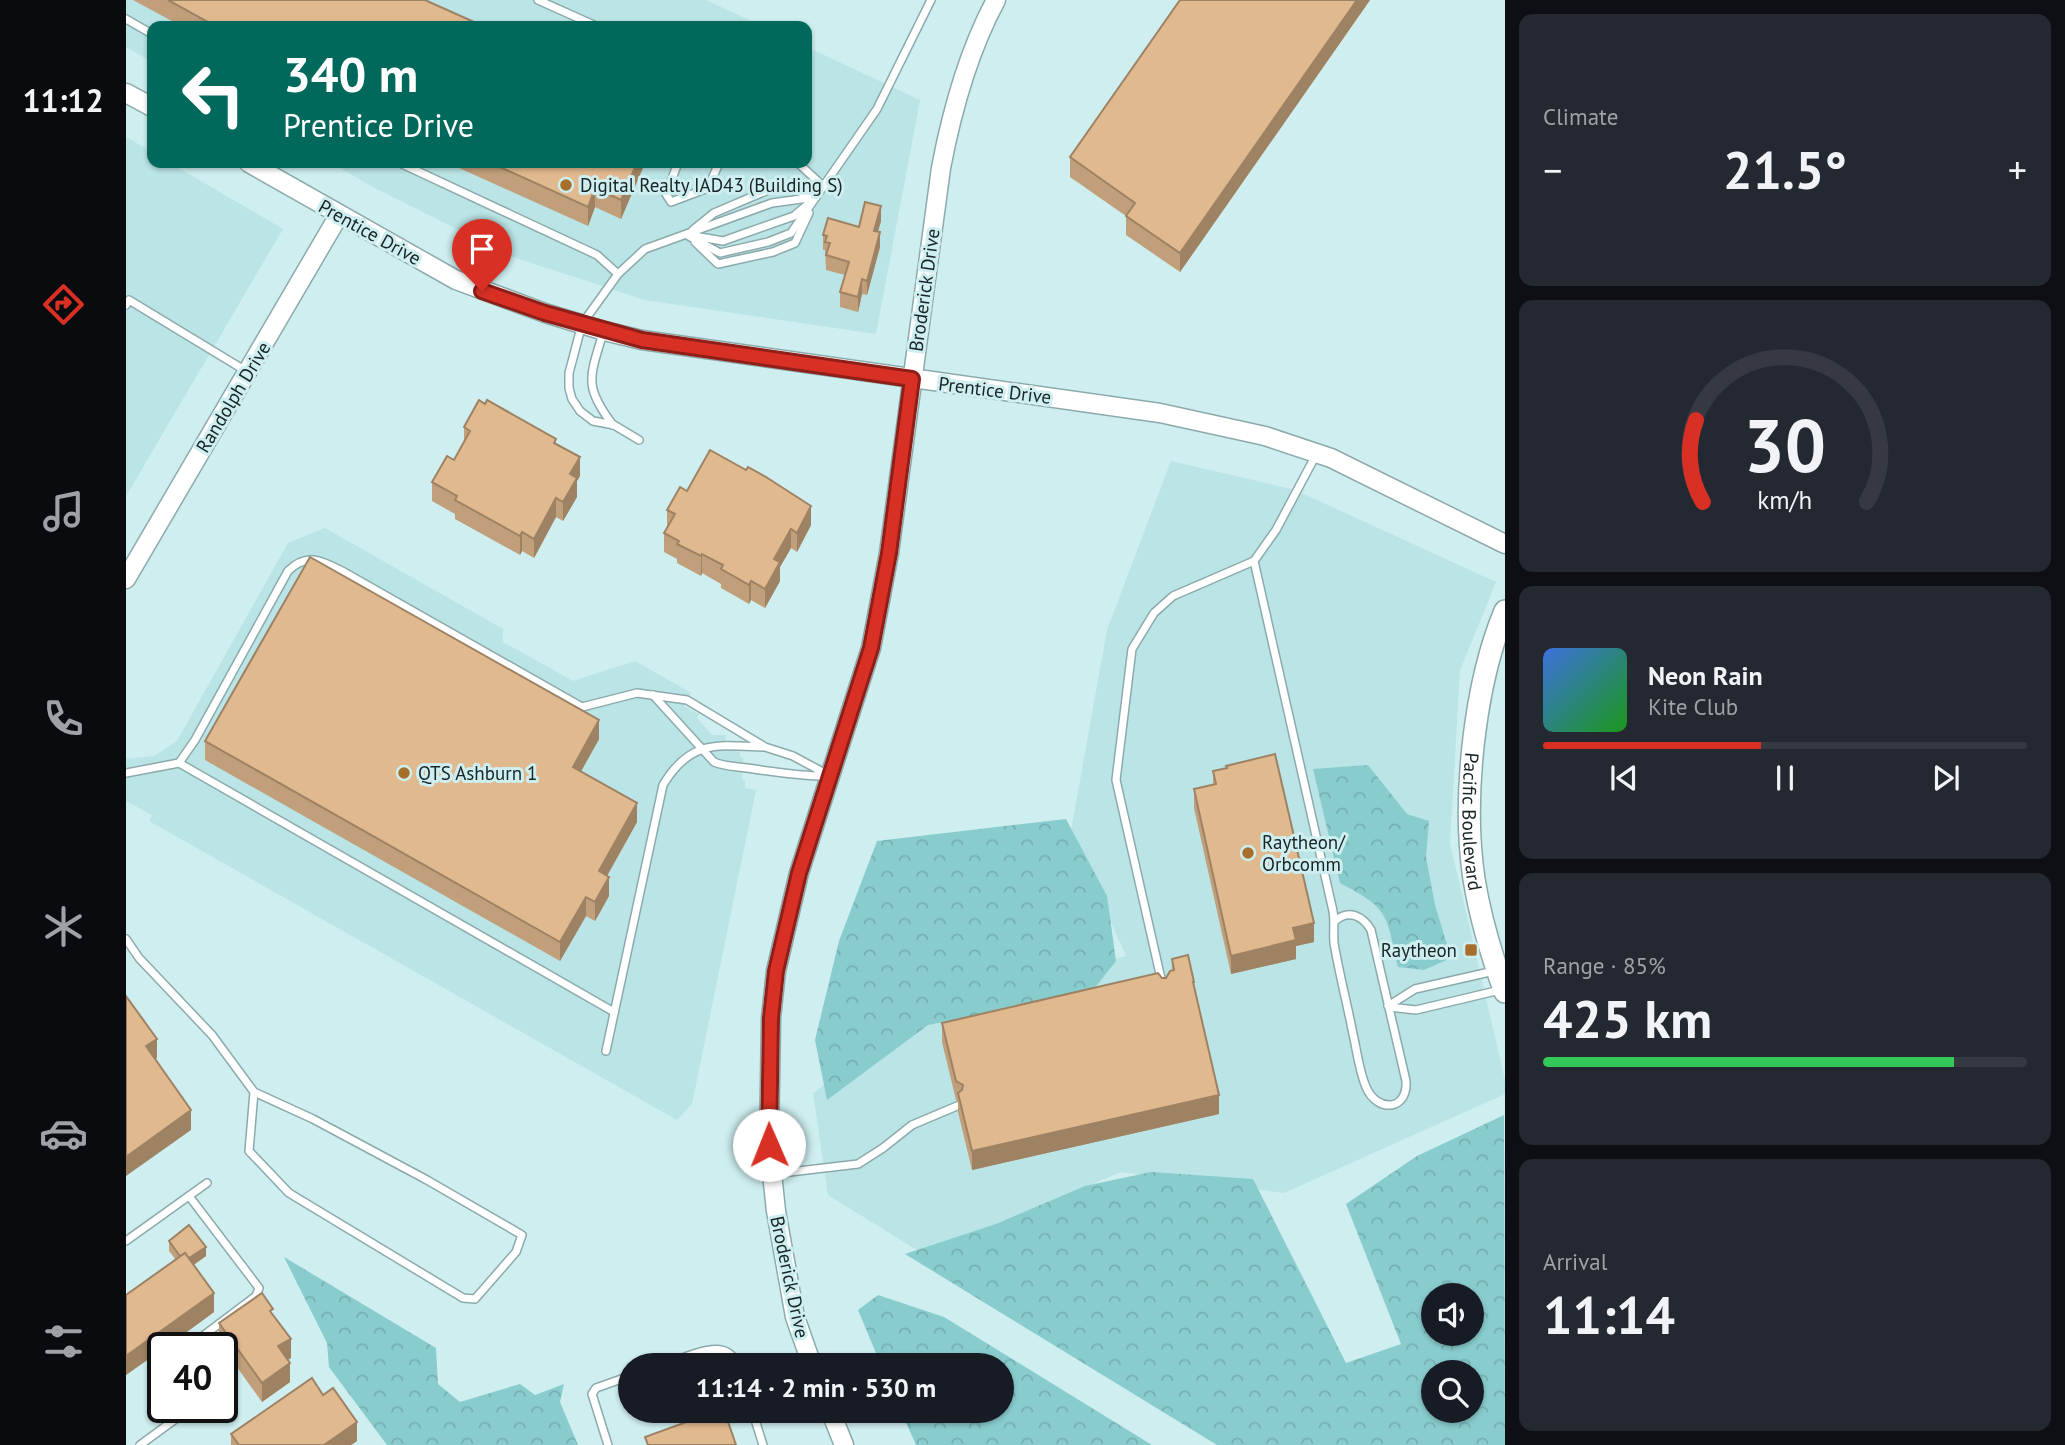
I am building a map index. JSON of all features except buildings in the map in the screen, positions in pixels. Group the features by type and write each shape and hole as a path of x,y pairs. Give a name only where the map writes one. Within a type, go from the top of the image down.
{"main road":[{"name":"Pacific Boulevard","path":"1503,982 1474,878 1471,785 1488,662 1505,611"}],"street":[{"name":"Broderick Drive","path":"808,1353 795,1317 782,1256 772,1174 769,1077 776,971 799,873 871,648 889,553 950,118 974,49 996,0"},
{"path":"126,93 147,104"},
{"name":"Prentice Drive","path":"258,168 457,280 545,313 604,331 642,340 1160,413 1252,432 1318,452 1505,544"},
{"name":"Randolph Drive","path":"126,579 339,215"},
{"path":"836,1423 845,1445"}],"lane":[{"path":"538,0 585,21"},
{"path":"687,234 720,253 768,242 791,233 877,109 931,0"},
{"path":"126,19 147,31"},
{"path":"411,168 597,255 618,274"},
{"path":"676,168 666,194 671,202 708,188 717,168"},
{"path":"804,168 824,187"},
{"path":"687,234 714,213 780,186 816,197"},
{"path":"687,234 723,241 794,216 816,197"},
{"path":"639,440 614,425 593,421 580,411 572,399 569,373 582,324 618,274 645,249 772,202 816,197"},
{"path":"687,234 718,264 773,252 796,243 816,197"},
{"path":"126,305 129,300 247,372"},
{"path":"604,331 590,377 598,405 614,425"},
{"path":"1164,991 1116,780 1132,649 1154,613 1173,596 1254,561 1276,530 1318,452"},
{"path":"179,763 195,740 288,571 296,563 312,559 326,562 582,707 637,693 687,700 765,747"},
{"path":"1254,561 1335,921 1334,943 1366,1086 1375,1101 1391,1106 1398,1102 1407,1090 1374,941 1366,921 1356,915 1347,915 1335,921"},
{"path":"653,694 714,762 727,768 743,767 793,775 831,776"},
{"path":"606,1051 663,785 679,761 715,745 765,747 792,755 831,776"},
{"path":"126,773 179,763 614,1012"},
{"path":"126,939 139,958 212,1035 254,1092 324,1125 522,1235 516,1252 475,1299 463,1298 289,1193 249,1150 254,1092"},
{"path":"1388,1006 1415,989 1503,982"},
{"path":"1388,1006 1416,1010 1503,982"},
{"path":"772,1174 858,1164 883,1149 912,1125 957,1106"},
{"path":"126,1241 207,1183"},
{"path":"189,1196 259,1288 256,1296 208,1332"},
{"path":"700,1353 715,1348 729,1353"},
{"path":"608,1445 592,1394 596,1388 618,1380"},
{"path":"140,1445 170,1423"},
{"path":"756,1423 763,1445"}],"shaded area":[{"path":"126,0 706,0 751,21 147,21 147,59 126,47"},
{"path":"812,49 920,100 876,334 645,300 513,257 340,168 812,168"},
{"path":"126,137 147,149 147,168 179,168 283,229 126,496"},
{"path":"1171,461 1295,490 1496,582 1460,670 1450,843 1505,1080 1505,1094 1284,1193 1121,1172 925,1255 828,1195 813,1093 917,1017 1126,956 1071,831 1107,630"},
{"path":"325,528 503,629 503,642 573,681 635,661 691,693 684,706 699,714 697,718 712,735 726,735 725,750 740,752 740,757 743,758 742,780 745,781 745,788 756,790 692,1104 677,1120 149,821 152,815 126,801 126,759 154,756 177,741 288,543"}],"green space":[{"path":"1368,765 1407,814 1429,821 1426,857 1435,905 1451,958 1424,970 1398,967 1388,924 1383,915 1368,900 1340,883 1313,769"},
{"path":"1066,819 1107,896 1116,961 1090,994 928,1025 827,1100 815,1040 839,941 877,841"},
{"path":"1504,1115 1505,1445 1217,1445 905,1254 996,1224 1085,1186 1151,1172 1253,1179 1346,1363 1401,1344 1346,1204 1417,1156"},
{"path":"284,1257 436,1348 438,1384 460,1402 520,1384 535,1395 564,1384 560,1402 578,1445 387,1445 329,1367 327,1343"},
{"path":"878,1295 944,1317 1002,1353 876,1353 858,1310"},
{"path":"1014,1360 1152,1445 916,1445 906,1423 1014,1423"}],"place":[{"name":"Digital Realty IAD43 (Building S)","path":"566,185"},
{"name":"QTS Ashburn 1","path":"404,773"},
{"name":"Raytheon/ Orbcomm","path":"1248,853"},
{"name":"Raytheon","path":"1471,950"}],"route":[{"path":"482,291 545,313 642,340 912,379 889,553 871,648 799,873 776,971 771,1018 769,1145"}]}
